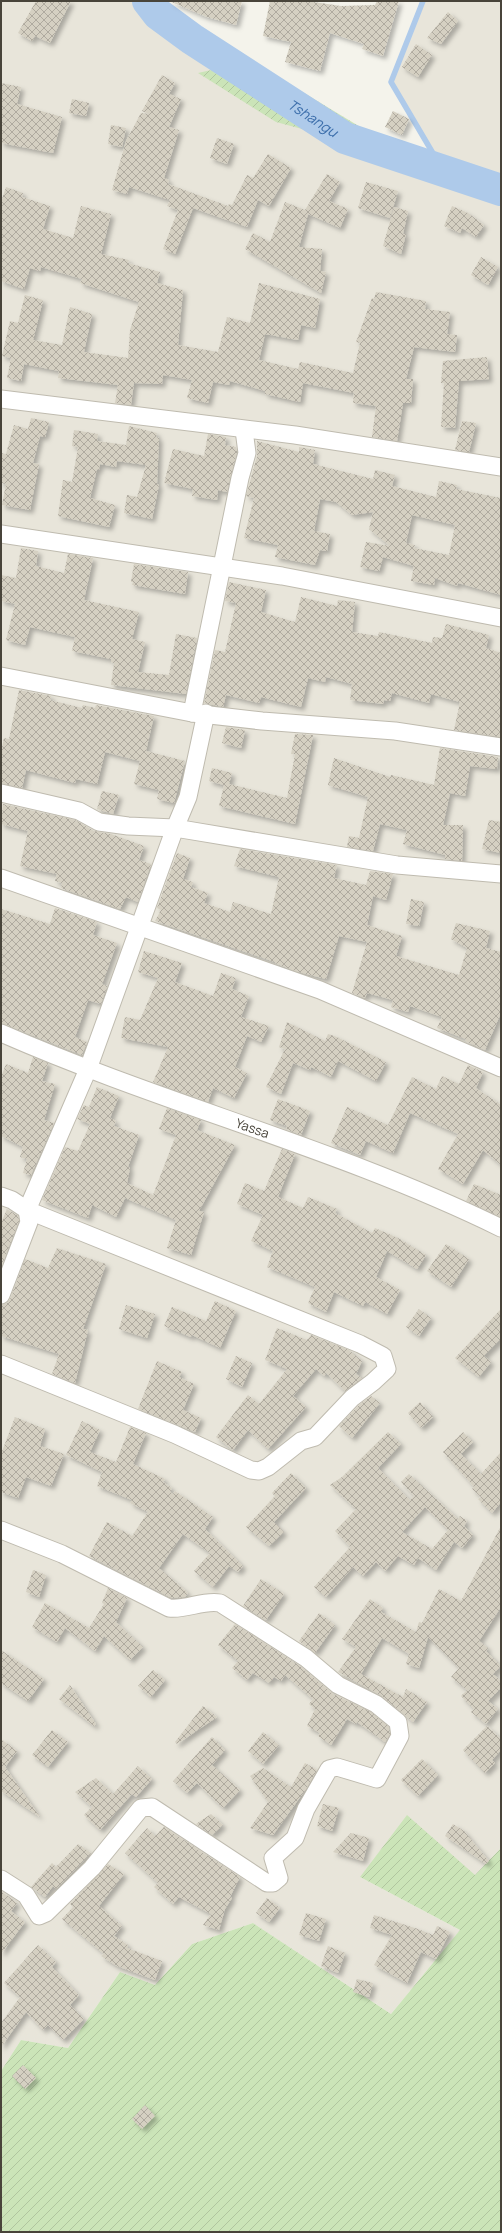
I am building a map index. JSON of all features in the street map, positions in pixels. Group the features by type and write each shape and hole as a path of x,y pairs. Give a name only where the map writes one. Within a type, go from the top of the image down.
{"street":[{"path":"1,399 244,430 295,435 501,467"},
{"path":"1,1295 29,1222 27,1210 88,1069 175,828 188,797 199,713 222,567 240,478 247,453 244,430"},
{"path":"1,534 282,576 501,618"},
{"path":"1,676 199,713 262,721 395,731 501,747"},
{"path":"1,793 79,811 99,822 128,826 175,828 397,865 501,874"},
{"path":"1,878 320,990 501,1068"},
{"name":"Yassa","path":"1,1033 88,1069 331,1156 466,1211 501,1228"},
{"path":"1,1196 27,1210 360,1344 383,1356 387,1369 352,1398 316,1437 301,1441 268,1467 259,1471 251,1470 174,1434 1,1364"},
{"path":"1,1530 62,1554 169,1608 181,1609 194,1604 210,1602 220,1603 306,1658 338,1685 376,1704 398,1722 400,1736 377,1779 337,1767 329,1769 306,1808 295,1838 273,1858 279,1878 273,1883 267,1883 152,1807 141,1808 132,1817 92,1868 46,1913 39,1916 26,1894 1,1879"}],"shaded area":[{"path":"1,1 148,1 158,14 192,39 345,138 444,172 391,82 423,1 501,1 501,1848 475,1875 360,1877 460,1930 391,2014 253,1923 192,1944 155,1985 120,1972 68,2048 21,2040 1,2071"}],"green space":[{"path":"251,61 362,128 354,143 276,122 198,73"},
{"path":"407,1815 475,1875 501,1848 501,2232 1,2232 1,2071 21,2040 68,2048 120,1972 155,1985 192,1944 253,1923 391,2014 460,1930 360,1877"}],"building":[{"path":"36,1 71,1 50,43 35,36 32,41 18,33"},
{"path":"169,1 242,1 236,25 207,17"},
{"path":"270,1 307,1 341,6 375,5 377,1 399,1 383,56 362,49 364,44 330,33 320,71 285,62 291,42 263,36"},
{"path":"448,12 458,21 441,44 427,38"},
{"path":"416,44 432,55 418,77 402,67"},
{"path":"162,75 175,83 169,94 181,99 169,127 179,130 164,178 169,180 168,184 228,206 229,204 232,205 247,175 253,178 268,154 291,168 269,206 258,200 247,227 193,208 175,254 163,249 178,210 167,206 170,200 129,187 127,194 112,190 126,141 141,113 149,114 142,111"},
{"path":"1,83 21,87 17,104 62,117 53,153 1,143"},
{"path":"72,99 89,103 86,116 69,113"},
{"path":"393,111 409,119 402,135 385,127"},
{"path":"111,125 126,128 122,147 108,144"},
{"path":"217,138 234,144 227,164 210,158"},
{"path":"327,174 340,182 329,201 348,209 340,228 308,214 299,247 322,249 320,271 326,272 321,293 245,249 253,233 270,242 285,202 305,210"},
{"path":"366,182 398,191 390,218 358,208"},
{"path":"6,187 23,193 22,197 50,206 43,229 73,238 81,206 111,214 101,254 129,260 128,263 160,272 157,283 183,290 178,345 218,352 227,317 250,323 259,283 320,299 315,328 301,325 298,340 265,334 259,360 298,369 300,362 353,373 360,343 356,342 372,298 374,299 376,292 426,301 425,309 450,312 447,334 457,335 455,352 414,347 406,379 413,379 411,403 403,403 397,441 372,437 376,406 353,403 354,393 303,383 300,402 265,394 265,391 230,381 229,385 213,382 208,403 187,398 192,380 163,375 162,384 134,383 131,405 115,403 118,385 58,378 59,371 24,364 21,381 7,378 11,358 2,356 10,321 18,323 25,295 43,300 33,340 62,345 70,307 92,314 84,352 128,358 130,330 139,302 80,283 82,279 41,267 40,271 30,268 24,289 1,281 1,202"},
{"path":"452,206 468,213 484,225 476,237 462,228 460,233 444,226"},
{"path":"394,207 408,211 403,234 406,234 401,254 383,246"},
{"path":"481,257 498,267 488,285 471,275"},
{"path":"487,357 489,379 459,381 455,428 441,427 444,383 441,383 443,361"},
{"path":"31,418 49,422 45,437 40,436 33,463 39,464 30,510 2,505 6,484 1,483 1,453 6,454 14,425 28,429"},
{"path":"462,421 476,423 469,452 455,450"},
{"path":"129,426 157,433 156,437 159,438 157,484 159,485 152,519 124,513 127,495 137,497 146,465 117,461 116,467 100,464 99,470 97,469 90,498 115,505 109,527 58,516 63,480 72,482 78,447 72,446 74,430 98,434 97,441 126,445"},
{"path":"208,434 226,437 225,445 236,447 237,452 227,492 218,490 217,500 192,496 193,489 164,483 173,449 204,456"},
{"path":"257,441 299,452 299,447 315,450 313,464 373,479 375,470 395,475 392,486 436,497 439,481 457,485 456,489 501,498 501,595 458,583 457,586 435,578 434,585 411,581 414,566 383,557 379,571 360,567 366,542 390,546 369,529 373,512 352,515 336,502 320,499 314,531 330,534 327,551 320,550 315,565 275,557 278,545 244,538 254,498 246,496 257,456","holes":["412,515 455,525 449,555 414,548 415,545 406,543"]},
{"path":"21,548 38,551 36,566 64,573 68,554 93,558 84,600 139,612 132,639 145,642 138,672 169,675 176,634 197,638 186,694 111,685 114,663 111,662 111,659 72,651 75,637 30,627 25,645 6,640 15,604 1,601 1,575 16,578"},
{"path":"134,564 188,572 185,594 132,585 133,582 131,582"},
{"path":"229,582 266,590 261,612 295,622 301,597 337,606 338,600 355,602 352,632 378,636 379,632 432,643 433,637 442,638 446,624 489,635 486,648 501,653 500,737 454,730 460,702 431,694 429,703 392,693 390,701 384,700 383,704 350,700 352,684 326,677 325,682 308,678 301,707 261,697 259,703 226,695 223,707 204,703 215,650 225,652 236,603 225,601"},
{"path":"19,690 51,696 50,700 82,708 83,705 95,708 96,705 154,716 146,751 185,761 174,803 157,799 159,790 134,784 140,761 105,752 97,784 76,779 75,783 26,770 22,788 1,783 1,752 4,738 9,739"},
{"path":"226,727 245,730 241,748 222,743"},
{"path":"295,734 313,735 295,824 219,806 224,785 209,781 212,768 232,773 229,784 287,798 295,754 291,754"},
{"path":"440,748 498,757 497,769 470,766 465,796 450,793 443,825 463,825 462,861 445,859 445,855 403,844 407,830 380,824 373,851 347,847 349,836 359,838 368,797 328,785 334,758 390,777 391,775 434,785"},
{"path":"102,791 119,795 113,814 97,809"},
{"path":"3,804 75,820 94,831 111,834 144,846 139,860 151,864 138,902 126,897 120,909 61,888 62,883 55,881 57,874 20,866 28,831 1,824"},
{"path":"489,820 501,822 501,853 482,849"},
{"path":"240,849 337,865 334,878 366,885 370,871 393,874 386,900 373,896 367,925 402,936 396,956 459,975 467,948 451,939 456,923 490,931 486,948 501,952 501,1013 485,1050 465,1041 466,1039 437,1028 442,1017 410,1006 408,1012 391,1007 393,1000 367,993 365,998 352,993 367,942 339,936 326,979 295,971 275,962 155,921 161,910 157,908 177,853 190,858 183,879 193,882 191,887 208,893 204,903 230,912 233,902 271,914 279,877 234,866"},
{"path":"411,899 424,902 419,926 406,924"},
{"path":"55,908 97,922 93,935 117,943 102,984 107,986 101,1004 88,1000 75,1037 87,1042 82,1055 1,1023 1,909 50,924"},
{"path":"144,951 182,963 175,982 213,996 221,973 236,978 232,989 249,996 241,1017 269,1026 261,1042 247,1036 235,1067 247,1073 234,1098 213,1088 208,1102 153,1082 168,1047 121,1038 125,1017 140,1020 158,978 138,972"},
{"path":"287,1022 325,1041 328,1034 337,1037 386,1062 376,1081 338,1061 331,1077 311,1067 310,1070 293,1063 281,1094 266,1087 285,1049 279,1047"},
{"path":"33,1057 48,1063 42,1081 55,1084 44,1120 54,1123 31,1175 23,1173 27,1159 20,1157 23,1147 1,1136 1,1077 6,1064 28,1073"},
{"path":"468,1065 483,1072 476,1088 501,1105 501,1165 483,1150 463,1184 438,1169 458,1134 410,1113 393,1153 366,1141 360,1155 331,1143 347,1107 388,1125 412,1077 436,1089 442,1076 459,1084"},
{"path":"97,1087 119,1096 110,1118 116,1121 114,1126 139,1135 128,1167 130,1168 127,1183 153,1195 176,1135 159,1129 167,1108 201,1120 197,1130 235,1145 199,1211 204,1212 191,1255 167,1248 176,1220 125,1198 116,1217 92,1205 88,1218 42,1200 65,1147 78,1151 90,1124 77,1119 84,1105 89,1107"},
{"path":"278,1099 310,1111 301,1135 286,1129 287,1126 270,1120"},
{"path":"282,1149 295,1154 278,1197 303,1208 308,1197 337,1209 335,1213 372,1233 375,1228 398,1238 426,1255 417,1269 387,1251 376,1277 400,1290 387,1314 365,1302 363,1306 334,1292 326,1312 308,1303 315,1287 267,1267 273,1251 251,1241 263,1215 237,1204 245,1183 264,1191"},
{"path":"474,1184 501,1195 501,1217 466,1201"},
{"path":"7,1209 18,1216 19,1221 1,1267 1,1223"},
{"path":"446,1244 469,1259 451,1287 427,1271"},
{"path":"57,1248 106,1264 83,1329 88,1330 75,1383 52,1374 59,1354 1,1336 1,1305 7,1303 10,1299 25,1259 48,1268"},
{"path":"215,1301 236,1311 220,1348 192,1335 191,1337 164,1326 172,1307 206,1321"},
{"path":"126,1305 155,1314 147,1338 119,1329"},
{"path":"419,1309 431,1318 419,1336 406,1327"},
{"path":"501,1309 501,1339 484,1356 491,1362 479,1377 455,1358"},
{"path":"277,1328 307,1340 311,1335 349,1350 362,1361 356,1374 362,1378 345,1391 326,1373 324,1376 316,1369 293,1396 306,1407 268,1449 248,1430 233,1450 216,1437 248,1395 259,1404 287,1369 265,1360"},
{"path":"236,1356 252,1363 242,1387 226,1379"},
{"path":"157,1361 182,1372 179,1377 194,1384 183,1410 201,1418 195,1432 138,1409"},
{"path":"371,1396 380,1403 352,1438 339,1426 359,1405"},
{"path":"420,1402 433,1417 421,1428 408,1413"},
{"path":"15,1417 45,1429 40,1446 64,1454 51,1486 26,1477 18,1498 1,1492 1,1454"},
{"path":"82,1421 100,1430 90,1452 116,1462 130,1427 146,1433 133,1464 165,1479 163,1482 172,1488 170,1492 173,1494 175,1491 213,1517 205,1529 243,1566 238,1572 229,1566 213,1587 194,1571 210,1553 183,1534 159,1568 188,1593 185,1597 172,1598 89,1556 107,1522 132,1536 148,1512 130,1503 132,1500 97,1486 102,1472 66,1455"},
{"path":"388,1432 401,1444 378,1468 410,1500 414,1496 401,1482 409,1474 458,1519 460,1516 467,1521 464,1526 473,1535 462,1548 454,1542 436,1570 418,1558 414,1565 398,1556 385,1571 376,1562 363,1576 353,1567 326,1597 314,1587 350,1547 335,1531 356,1509 330,1485 342,1477","holes":["425,1507 448,1530 432,1549 402,1532"]},
{"path":"463,1432 473,1442 461,1454 481,1474 501,1452 501,1502 492,1513 478,1499 481,1497 472,1489 474,1487 443,1452"},
{"path":"291,1473 306,1488 274,1522 284,1532 269,1546 246,1527 275,1496 272,1493"},
{"path":"501,1526 501,1607 479,1641 488,1648 486,1651 501,1666 493,1674 501,1681 501,1688 488,1701 498,1709 486,1724 471,1712 474,1709 461,1696 467,1690 451,1677 459,1668 428,1637 419,1668 406,1664 409,1654 382,1638 361,1674 403,1697 406,1689 427,1702 413,1722 382,1696 338,1672 356,1647 342,1639 370,1599 383,1608 381,1612 416,1632 419,1622 422,1623 439,1589 461,1601"},
{"path":"33,1570 46,1575 39,1597 26,1592"},
{"path":"261,1579 284,1594 266,1620 243,1606"},
{"path":"108,1588 127,1598 116,1622 143,1647 130,1660 104,1636 95,1651 65,1628 57,1642 32,1627 45,1603 89,1628 104,1604 102,1603"},
{"path":"319,1613 335,1625 315,1653 299,1641"},
{"path":"235,1624 300,1666 333,1694 371,1712 389,1727 390,1734 385,1742 357,1722 356,1724 347,1719 331,1745 318,1736 320,1733 307,1726 315,1709 309,1704 313,1699 285,1675 281,1681 274,1677 269,1683 253,1673 247,1680 232,1668 238,1661 218,1645"},
{"path":"1,1650 44,1679 28,1701 1,1683"},
{"path":"153,1670 165,1680 151,1697 138,1686"},
{"path":"70,1685 96,1724 94,1726 59,1699"},
{"path":"203,1706 217,1717 177,1744 175,1742"},
{"path":"487,1726 501,1739 501,1750 492,1760 495,1763 485,1773 463,1750"},
{"path":"52,1730 68,1742 48,1767 32,1755"},
{"path":"263,1732 279,1745 263,1764 248,1751"},
{"path":"212,1737 225,1750 212,1765 240,1790 223,1808 197,1783 187,1793 173,1781"},
{"path":"1,1739 17,1751 5,1767 40,1817 1,1791"},
{"path":"422,1759 438,1775 418,1796 401,1780"},
{"path":"305,1763 317,1770 306,1789 273,1835 250,1828 268,1802 250,1776 263,1768 291,1787"},
{"path":"138,1766 152,1779 136,1797 132,1794 100,1830 84,1815 92,1807 75,1792 96,1778 113,1794"},
{"path":"323,1804 339,1808 332,1831 317,1826"},
{"path":"211,1814 223,1825 212,1835 196,1824"},
{"path":"453,1824 464,1831 489,1861 486,1864 445,1836"},
{"path":"164,1827 240,1877 230,1897 232,1898 225,1909 219,1930 203,1925 211,1914 179,1897 173,1904 154,1887 158,1883 125,1853 147,1828 155,1836"},
{"path":"351,1833 369,1838 363,1861 333,1852"},
{"path":"78,1844 91,1853 56,1889 53,1886 45,1897 31,1887 52,1863 56,1867"},
{"path":"108,1864 124,1874 99,1906 122,1926 114,1936 128,1945 127,1948 162,1961 155,1980 117,1966 101,1956 104,1954 62,1919 73,1907 70,1904"},
{"path":"1,1891 17,1903 11,1911 25,1922 1,1954"},
{"path":"267,1898 280,1908 269,1922 256,1913"},
{"path":"306,1913 326,1919 319,1941 299,1935"},
{"path":"374,1915 433,1935 437,1926 450,1932 436,1959 421,1952 407,1983 374,1965 392,1935 370,1928"},
{"path":"38,1945 56,1962 52,1967 79,1995 70,2005 84,2019 63,2040 48,2025 43,2030 26,2012 1,2047 1,2023 20,1997 4,1983"},
{"path":"328,1946 345,1953 338,1973 321,1966"},
{"path":"357,1979 373,1983 369,1997 353,1992"},
{"path":"23,2065 36,2078 25,2089 12,2076"},
{"path":"145,2105 155,2116 142,2129 132,2119"}],"waterway":[{"name":"Tshangu","path":"148,1 158,14 192,39 345,138 501,190"},
{"path":"423,1 391,82 444,172"}]}
